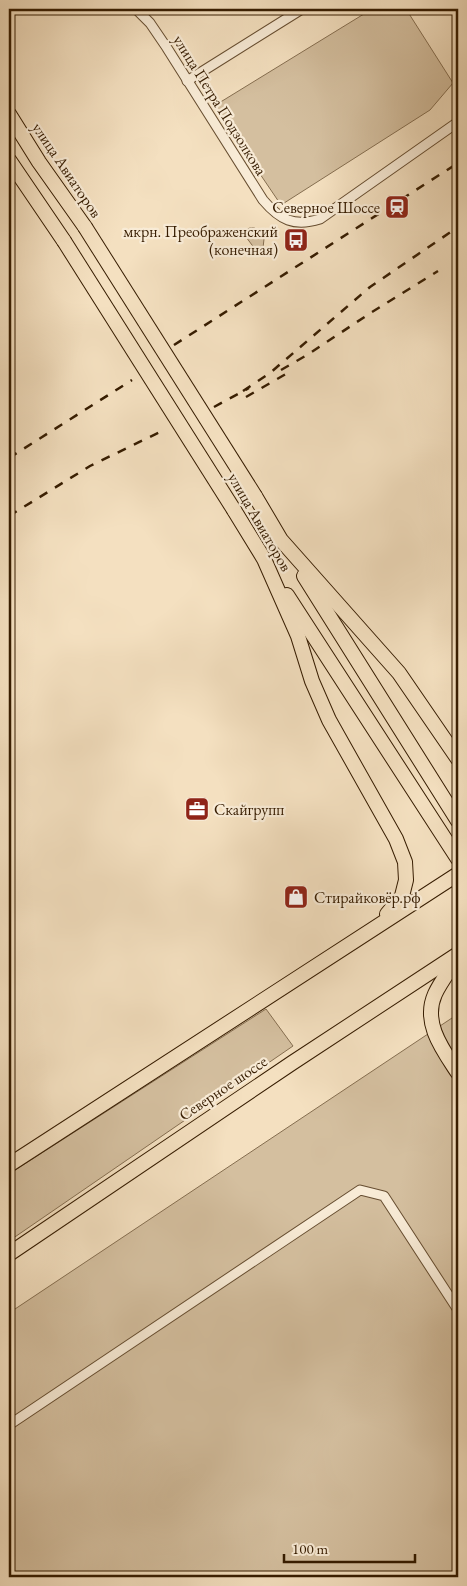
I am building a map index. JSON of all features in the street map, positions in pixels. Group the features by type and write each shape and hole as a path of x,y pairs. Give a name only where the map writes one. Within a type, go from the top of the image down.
{"main road":[{"name":"улица Авиаторов","path":"9,114 39,162 85,227 281,540 399,673 458,759"},
{"name":"улица Авиаторов","path":"9,160 64,240 264,559 298,636 312,681 329,720 396,839 405,862 406,880 402,896 379,924"},
{"path":"281,540 455,816"},
{"path":"264,559 458,859"},
{"path":"9,1165 458,874"},
{"path":"458,956 435,995 430,1015 435,1036 458,1073"},
{"name":"Северное шоссе","path":"9,1254 268,1080 458,956"}],"street":[{"name":"улица Петра Подзолкова","path":"136,9 150,23 263,200 278,214 294,222 308,223 320,219 458,122"},
{"path":"187,81 302,9"},
{"path":"9,1425 360,1190 384,1196 458,1310"}],"shaded area":[{"path":"372,9 406,9 453,83 430,110 281,205 214,106"},
{"path":"255,228 264,239 263,248 255,249 246,237 247,229"},
{"path":"266,1009 293,1046 9,1241 9,1174"},
{"path":"458,1014 458,1577 9,1577 9,1313"}],"railway":[{"path":"174,345 458,163"},
{"path":"243,391 270,373 370,287 458,227"},
{"path":"281,370 438,271"},
{"path":"246,397 291,371"},
{"path":"9,458 132,380"},
{"path":"214,407 249,388"},
{"path":"9,516 90,466 164,430"}],"place":[{"name":"Северное Шоссе","path":"397,207"},
{"name":"мкрн. Преображенский (конечная)","path":"296,240"},
{"name":"Скайгрупп","path":"197,809"},
{"name":"Стирайковёр.рф","path":"296,897"}]}
